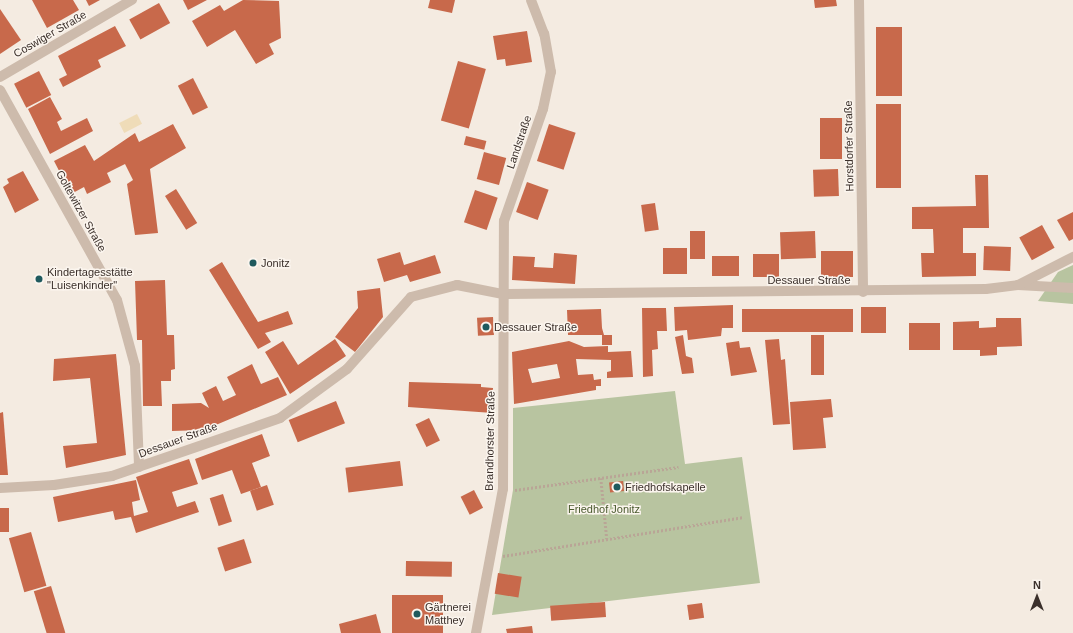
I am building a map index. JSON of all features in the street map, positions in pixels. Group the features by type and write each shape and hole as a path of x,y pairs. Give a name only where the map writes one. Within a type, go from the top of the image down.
{"street":[{"name":"Coswiger Straße","path":"0,77 132,0"},
{"name":"Landstraße","path":"503,294 504,222 543,109 551,72 544,34 531,0"},
{"name":"Horstdorfer Straße","path":"859,0 863,292"},
{"name":"Goltewitzer Straße","path":"1,95 117,300 135,366 139,467"},
{"name":"Dessauer Straße","path":"0,488 54,485 112,476 280,418 347,369 412,297 457,285 503,294 863,292 1018,285 1073,257"},
{"path":"1018,285 1073,288"},
{"name":"Brandhorster Straße","path":"476,633 503,489 503,294"}],"path":[{"path":"513,490 678,467"},
{"path":"601,478 607,539"},
{"path":"501,556 744,517"}],"green space":[{"path":"1073,265 1073,304 1038,301 1058,272"},
{"name":"Friedhof Jonitz","path":"675,391 685,464 742,457 760,583 492,615 513,490 513,408"}],"sand":[{"path":"137,114 142,124 124,133 119,123"}],"building":[{"path":"32,0 73,0 79,10 47,28"},
{"path":"86,0 100,0 89,6"},
{"path":"183,0 207,0 188,10"},
{"path":"243,0 279,1 281,38 269,44 274,54 256,64 235,30 207,47 192,21 220,5 224,11"},
{"path":"430,0 455,0 452,13 428,8"},
{"path":"814,0 836,0 837,6 815,8"},
{"path":"159,3 170,23 140,40 129,19"},
{"path":"0,9 21,40 0,54"},
{"path":"115,26 126,46 98,60 101,67 63,87 59,79 67,75 58,56"},
{"path":"876,27 902,27 902,96 876,96"},
{"path":"527,31 532,62 506,66 505,59 497,60 493,36"},
{"path":"458,61 486,69 469,129 441,121"},
{"path":"39,71 51,95 26,108 14,84"},
{"path":"193,78 208,107 193,115 178,86"},
{"path":"50,97 62,119 57,122 61,131 87,118 93,131 50,154 28,109"},
{"path":"876,104 901,104 901,188 876,188"},
{"path":"820,118 842,118 842,159 820,159"},
{"path":"173,124 186,148 150,169 158,233 135,235 127,184 133,180 125,164 107,173 111,182 87,194 84,187 71,194 54,161 85,145 94,161 135,133 139,142"},
{"path":"549,124 576,133 564,170 537,161"},
{"path":"466,136 486,141 484,150 464,145"},
{"path":"484,152 506,158 499,185 477,179"},
{"path":"838,169 839,196 814,197 813,170"},
{"path":"23,171 39,200 15,213 3,187 9,183 7,179"},
{"path":"975,175 988,175 989,228 963,228 963,253 976,253 976,276 922,277 921,253 934,253 933,229 912,229 912,207 976,206"},
{"path":"527,182 549,190 538,220 516,212"},
{"path":"176,189 197,223 186,230 165,196"},
{"path":"475,190 498,198 487,230 464,222"},
{"path":"655,203 659,230 645,232 641,205"},
{"path":"1073,212 1073,239 1069,241 1057,220"},
{"path":"1042,225 1055,248 1032,260 1019,238"},
{"path":"690,231 705,231 705,259 690,259"},
{"path":"815,231 816,258 781,259 780,232"},
{"path":"984,246 1011,247 1010,271 983,270"},
{"path":"663,248 687,248 687,274 663,274"},
{"path":"821,251 853,251 853,277 821,277"},
{"path":"400,252 404,265 435,255 441,273 410,282 407,275 384,282 377,259"},
{"path":"554,253 577,255 575,284 512,280 513,256 535,257 534,267 553,268"},
{"path":"753,254 779,254 779,277 753,277"},
{"path":"712,256 739,256 739,276 712,276"},
{"path":"222,262 258,322 288,311 293,324 265,333 271,342 258,349 209,270"},
{"path":"165,280 167,335 174,335 175,369 171,370 171,381 161,381 162,406 143,406 142,340 137,340 135,281"},
{"path":"380,288 383,317 355,352 335,337 358,308 357,291"},
{"path":"733,305 733,328 722,328 721,336 688,340 687,330 675,331 674,307"},
{"path":"861,307 886,307 886,333 861,333"},
{"path":"642,308 666,308 667,331 657,331 658,349 652,350 653,376 643,377"},
{"path":"601,309 604,335 612,335 612,345 602,345 602,335 568,335 567,310"},
{"path":"742,309 853,309 853,332 742,332"},
{"name":"Dessauer Straße","path":"493,317 494,335 478,336 477,318"},
{"path":"996,318 1021,318 1022,346 997,347 997,355 980,356 980,350 953,350 953,322 979,321 979,328 996,327"},
{"path":"909,323 940,323 940,350 909,350"},
{"path":"683,335 686,356 692,358 694,373 682,374 675,337"},
{"path":"811,335 824,335 824,375 811,375"},
{"path":"335,339 346,356 290,394 265,352 283,341 298,365"},
{"path":"779,339 781,360 785,359 790,424 773,425 765,340"},
{"path":"569,341 584,347 608,346 608,352 631,351 633,377 607,378 607,372 611,371 611,360 576,359 578,375 593,374 594,380 601,379 601,386 596,386 596,390 514,404 512,352","holes":["557,364 560,378 532,383 528,369"]},
{"path":"739,341 740,348 750,347 757,372 731,376 726,343"},
{"path":"116,354 126,455 66,468 63,446 97,443 90,378 53,381 54,359"},
{"path":"252,364 261,384 278,377 287,395 204,430 172,431 172,404 201,403 209,408 202,393 216,386 223,401 236,395 227,377"},
{"path":"409,382 481,384 481,387 493,388 493,413 408,407"},
{"path":"831,399 833,417 823,418 826,448 793,450 790,402"},
{"path":"336,401 345,423 298,442 289,420"},
{"path":"3,412 8,475 0,475 0,413"},
{"path":"429,418 440,440 426,447 416,425"},
{"path":"262,434 270,456 252,463 261,487 241,494 232,470 202,480 195,459"},
{"path":"189,459 198,484 172,492 177,507 195,501 199,512 136,533 131,517 115,520 113,511 58,522 53,497 136,480 140,500 132,502 134,516 148,512 136,477"},
{"path":"400,461 403,486 348,493 345,468"},
{"name":"Friedhofskapelle","path":"623,481 624,491 610,492 609,482"},
{"path":"267,485 274,505 257,511 250,491"},
{"path":"474,490 483,508 470,515 461,497"},
{"path":"223,494 232,522 219,526 210,498"},
{"path":"0,508 9,508 9,532 0,532"},
{"path":"31,532 46,586 24,592 9,538"},
{"path":"244,539 252,563 225,571 217,548"},
{"path":"406,561 452,562 452,577 406,576"},
{"path":"498,573 522,577 518,597 495,594"},
{"path":"51,586 65,633 47,633 34,591"},
{"name":"Gärtnerei Matthey","path":"392,595 443,595 443,633 392,633"},
{"path":"605,602 606,617 551,621 550,606"},
{"path":"702,603 704,618 689,620 687,605"},
{"path":"376,614 381,633 341,633 339,624"},
{"path":"532,626 533,633 507,633 506,629"}],"place":[{"name":"Jonitz","path":"253,263"},
{"name":"Kindertagesstätte \"Luisenkinder\"","path":"39,279"},
{"name":"Dessauer Straße","path":"486,327"},
{"name":"Friedhofskapelle","path":"617,487"},
{"name":"Gärtnerei Matthey","path":"417,614"}]}
